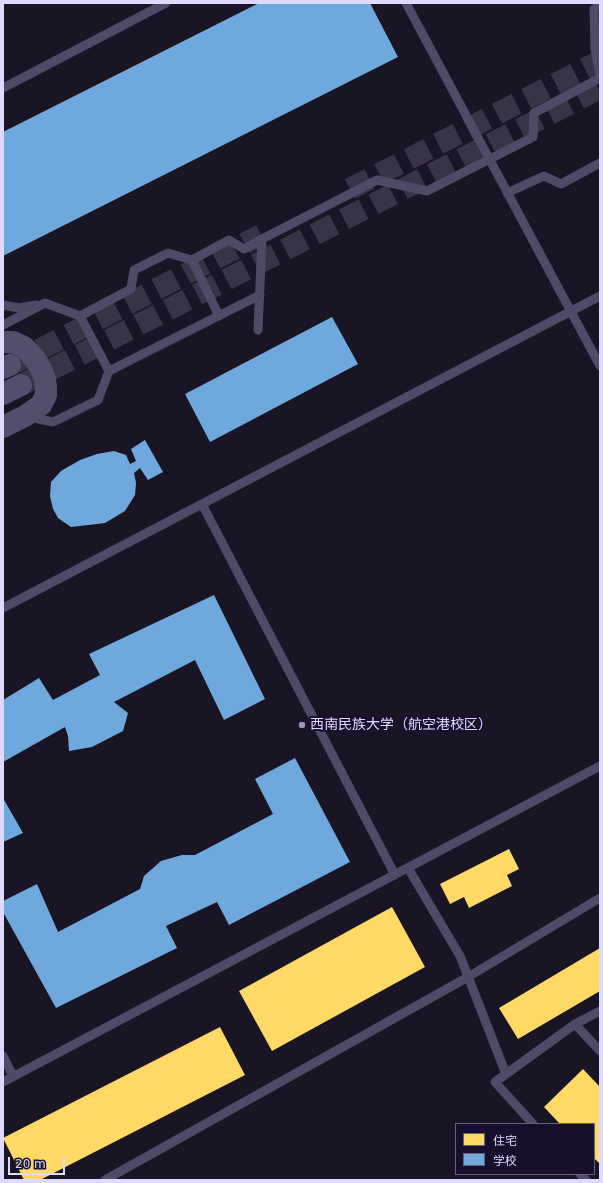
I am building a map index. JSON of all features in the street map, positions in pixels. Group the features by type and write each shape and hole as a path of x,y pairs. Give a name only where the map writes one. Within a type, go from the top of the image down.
{"street":[{"path":"3,342 13,342 24,347 35,359 45,379 46,395 41,406 3,427"}],"lane":[{"path":"3,88 166,3"},
{"path":"406,3 600,366"},
{"path":"600,6 594,9 595,49 600,74"},
{"path":"80,316 131,289 134,270 168,253 192,260 229,240 244,249 377,180 427,191 533,137 534,113 600,78"},
{"path":"507,193 544,176 561,184 600,163"},
{"path":"258,330 262,239"},
{"path":"192,260 219,316"},
{"path":"25,416 53,422 98,400 108,372 260,295"},
{"path":"3,608 600,296"},
{"path":"3,326 45,303"},
{"path":"3,305 19,308 45,303 80,316 108,372"},
{"path":"202,504 395,875"},
{"path":"3,1082 600,766"},
{"path":"408,868 460,956 506,1074"},
{"path":"105,1180 468,977 600,898"},
{"path":"532,1123 495,1082 575,1024 600,1011"},
{"path":"575,1024 600,1051"},
{"path":"3,1056 13,1076"}],"building: 住宅":[{"path":"509,849 519,869 507,875 512,886 469,908 464,897 450,904 440,884"},
{"path":"392,907 425,967 272,1051 239,991"},
{"path":"600,948 600,991 518,1039 499,1008"},
{"path":"220,1027 245,1075 40,1180 24,1180 3,1138"},
{"path":"583,1069 600,1087 600,1164 595,1159 595,1123 559,1123 544,1107"}],"building: 学校":[{"path":"259,3 370,3 398,57 3,256 3,132"},
{"path":"332,317 358,364 210,442 185,394"},
{"path":"145,440 163,472 148,480 140,468 134,473 136,483 135,495 125,511 105,523 71,527 58,518 53,509 50,496 51,482 61,471 80,460 97,454 114,451 126,455 130,464 136,461 131,449"},
{"path":"214,595 265,699 224,720 195,660 114,702 128,713 123,731 92,747 69,751 68,736 65,727 3,762 3,700 39,678 53,700 100,675 89,654"},
{"path":"295,758 350,862 229,925 217,902 166,926 177,948 56,1008 3,912 3,901 37,884 58,932 140,889 144,876 161,861 182,855 195,855 273,814 255,779"},
{"path":"3,798 23,833 3,842"}],"tunnel":[{"path":"350,189 600,61"},
{"path":"21,385 600,88"},
{"path":"10,365 261,235"}],"place":[{"name":"西南民族大学（航空港校区）","path":"302,725"}]}
